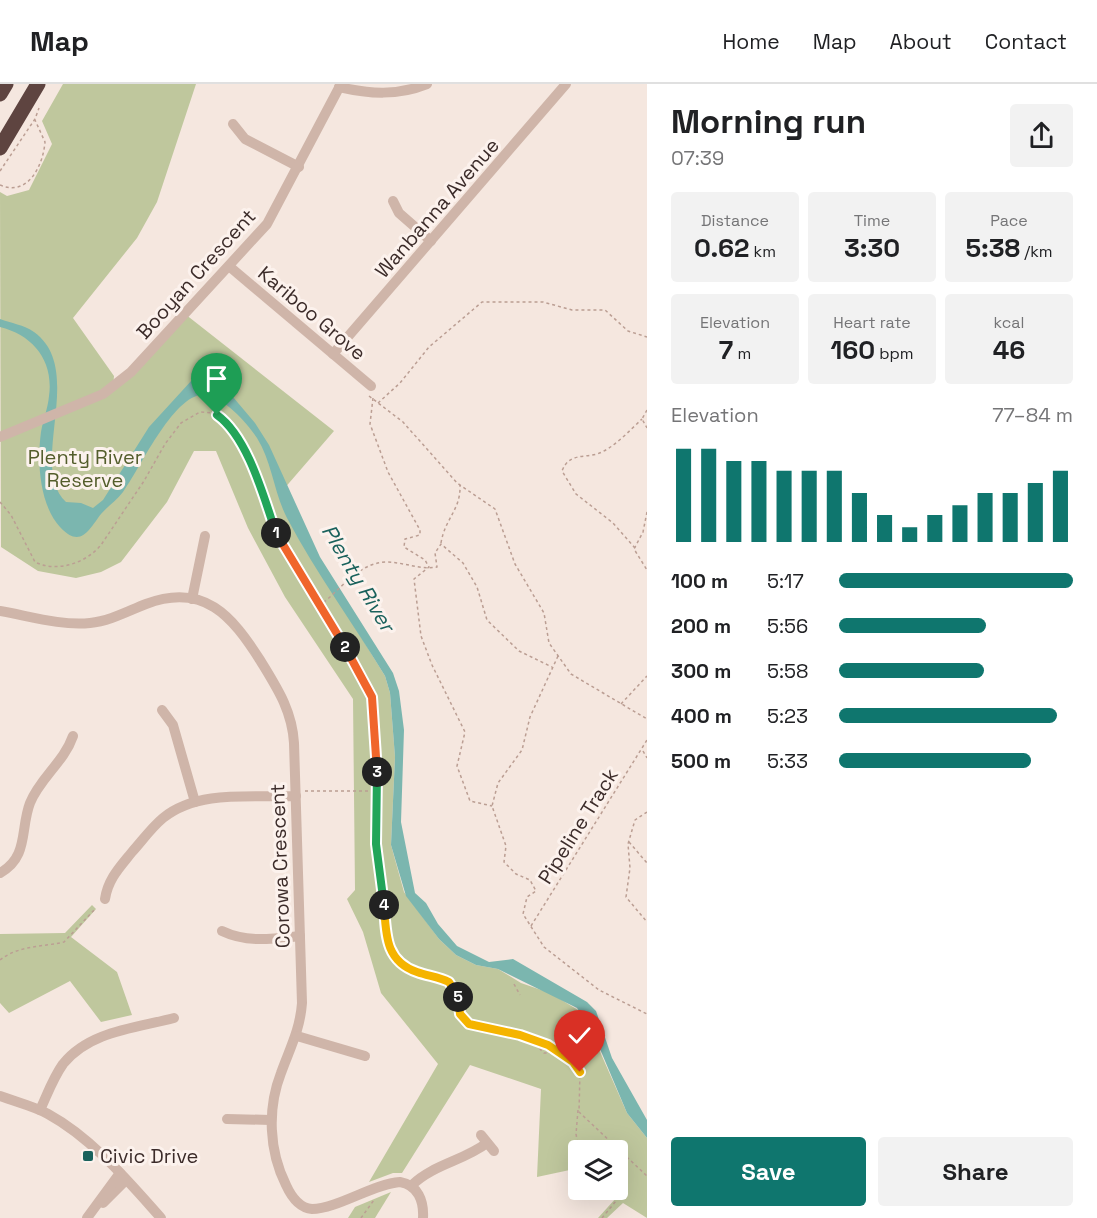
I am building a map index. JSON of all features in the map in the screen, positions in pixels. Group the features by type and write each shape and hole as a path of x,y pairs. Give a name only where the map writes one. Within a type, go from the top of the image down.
{"highway":[{"path":"0,94 6,84"},
{"path":"0,148 38,84"}],"street":[{"path":"343,85 375,93 401,92 427,84"},
{"name":"Wanbanna Avenue","path":"333,354 566,84"},
{"name":"Booyan Crescent","path":"0,436 91,399 112,388 131,372 230,267 267,224 343,85"},
{"path":"233,124 245,139 299,168"},
{"path":"393,201 405,219 431,241"},
{"name":"Kariboo Grove","path":"230,267 333,354 369,390"},
{"name":"Booyan Crescent","path":"0,430 18,427"},
{"path":"192,599 205,536"},
{"name":"Corowa Crescent","path":"0,611 60,621 89,623 158,600 192,599 217,609 234,622 285,702 293,729 300,793 302,1003 297,1036 278,1080 272,1120 278,1167 289,1192 302,1206 310,1209 323,1207 392,1182 412,1185"},
{"path":"162,710 173,725 195,802"},
{"path":"0,873 10,866 20,854 27,812 33,796 67,751 73,736"},
{"path":"105,899 112,876 156,825 172,812 195,802 218,798 300,793"},
{"path":"222,931 236,937 251,939 300,936"},
{"path":"40,1110 61,1068 85,1044 108,1034 174,1018"},
{"path":"297,1036 364,1056"},
{"path":"0,1096 40,1110 66,1126 123,1177 161,1218"},
{"path":"227,1119 272,1120"},
{"path":"423,1218 421,1198 412,1185 427,1172 470,1154 487,1143"},
{"path":"91,1214 123,1177"}],"path":[{"path":"0,171 34,119 45,142 35,174 23,186 11,188 0,185"},
{"path":"378,404 400,383 429,346 482,302 543,302 572,310 605,310 628,331 647,337"},
{"path":"369,390 378,404 403,422 460,485 495,509 515,564 544,613 549,643 571,674 647,719"},
{"path":"373,398 370,424 388,472 420,530 420,535 405,539 404,547 425,560 429,567 414,579 417,604 422,636 429,655 465,732 457,766 470,801 492,806"},
{"path":"647,410 642,419 597,454 580,454 564,465 562,471 576,494 613,523 635,548 647,570"},
{"path":"0,502 11,515 35,562 52,568 72,564 93,553 101,545 144,481 165,444 181,423 196,412 214,413 227,424 248,457 278,537 371,693 376,731 376,854 387,941 393,956 412,970 449,982 457,994 461,1016 469,1024 530,1038 560,1053 579,1070 577,1140"},
{"path":"642,419 647,428"},
{"path":"319,606 367,567 385,562 427,569 437,567 435,553 441,544 444,526 460,501 460,485"},
{"path":"635,548 643,531 647,512"},
{"path":"441,544 464,563 477,587 487,620 519,651 553,667"},
{"path":"558,656 530,717 522,750 498,783 492,806 506,846 504,862 516,874 530,880 536,891 527,897 523,914 544,947 599,990 647,1014"},
{"path":"621,704 647,676"},
{"name":"Pipeline Track","path":"531,927 647,740"},
{"path":"642,750 647,758"},
{"path":"300,793 376,791"},
{"path":"647,812 635,820 628,841 630,868 626,897 647,922"},
{"path":"628,841 647,863"},
{"path":"0,960 8,954 39,944 64,942 96,908"},
{"path":"514,984 520,995"},
{"path":"530,1038 544,1053 560,1053"},
{"path":"578,1108 593,1127 647,1176"},
{"path":"361,1218 376,1196"},
{"path":"602,1218 617,1200"}],"green space":[{"name":"Plenty River Reserve","path":"63,84 196,84 157,202 137,238 73,318 114,376 113,387 185,314 334,431 283,490 307,549 385,676 390,693 395,757 391,845 404,892 439,939 456,955 476,965 498,969 521,983 550,993 583,1013 627,1113 647,1138 647,1218 623,1203 607,1218 598,1218 614,1200 628,1200 628,1140 568,1140 568,1170 537,1177 541,1089 470,1065 402,1173 393,1173 369,1182 438,1064 381,993 363,932 347,899 355,890 353,699 285,597 248,528 216,451 194,451 167,502 121,562 101,572 76,578 38,571 1,547 0,192 7,196 29,190 52,144 42,121"},
{"path":"92,905 96,909 71,937 117,972 132,1015 101,1022 70,981 9,1013 0,1003 0,934 65,933"},
{"path":"391,1192 375,1218 348,1218 355,1207"}],"water":[{"path":"0,319 34,332 49,349 56,370 57,393 52,466 56,486 66,502 81,503 93,508 103,500 149,427 192,380 211,378 222,384 255,423 269,445 320,557 393,673 399,691 404,730 401,822 415,893 426,903 438,924 457,946 489,962 513,959 587,1002 596,1011 612,1058 647,1120 647,1138 627,1113 592,1030 577,1008 498,969 476,965 456,955 439,939 406,896 391,845 395,757 390,693 385,676 287,518 266,457 253,432 235,412 221,401 206,395 194,397 182,405 170,418 121,495 101,514 89,530 79,537 67,534 53,518 41,482 40,443 48,405 50,383 48,372 39,351 22,336 0,327"}],"place":[{"name":"Civic Drive","path":"88,1156"}],"route":[{"path":"217,415 227,424 248,457 278,537 371,693 377,747 376,854 383,891 389,949 395,959 408,969 449,982 457,994 460,1014 469,1024 478,1028 520,1035 548,1045 573,1062 580,1072"}],"water label":[{"name":"Plenty River","path":"358,578"}]}
